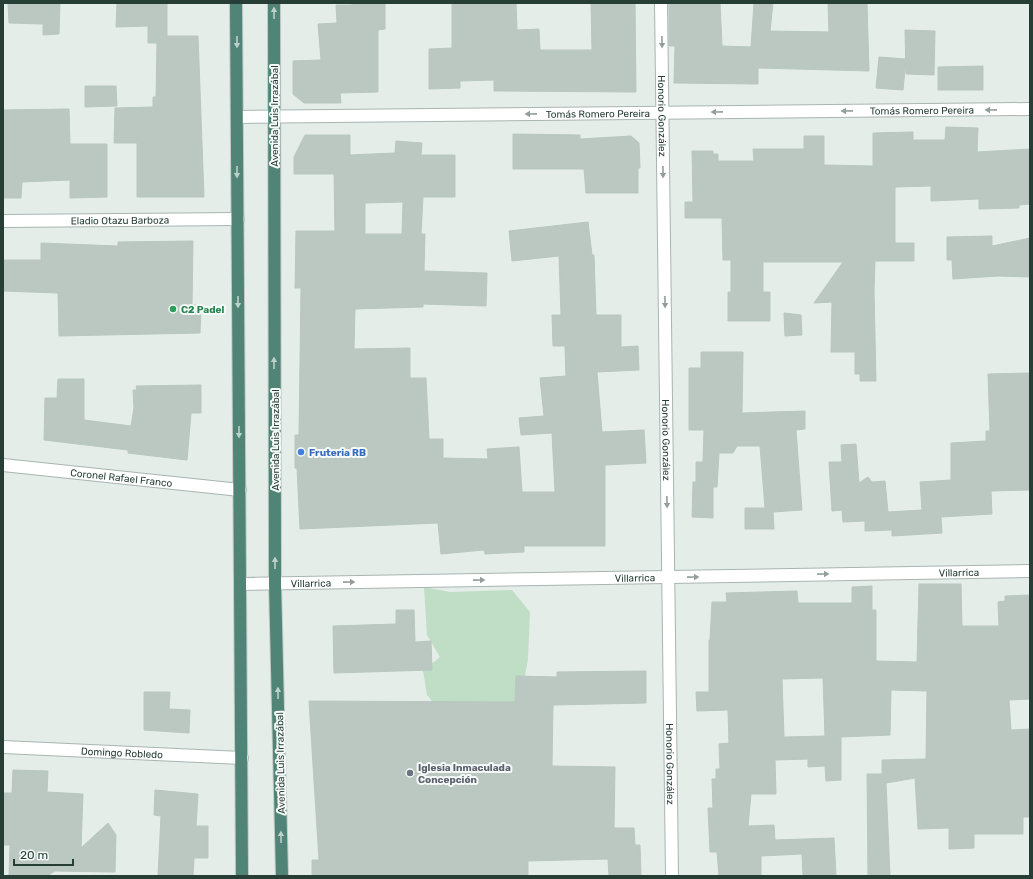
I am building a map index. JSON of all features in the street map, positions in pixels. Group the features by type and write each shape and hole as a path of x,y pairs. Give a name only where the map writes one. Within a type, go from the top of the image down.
{"highway":[{"path":"236,3 242,876"},
{"name":"Avenida Luis Irrazábal","path":"274,3 275,583 282,876"}],"street":[{"name":"Honorio González","path":"661,3 672,876"},
{"name":"Tomás Romero Pereira","path":"237,117 1030,109"},
{"name":"Eladio Otazu Barboza","path":"3,221 238,219"},
{"name":"Coronel Rafael Franco","path":"3,465 240,490"},
{"name":"Villarrica","path":"240,584 1030,571"},
{"name":"Domingo Robledo","path":"3,747 242,758"}],"green space":[{"path":"424,587 450,592 512,590 530,612 528,659 520,702 440,711 427,695 423,671 440,657 427,635"}],"building":[{"path":"8,3 60,3 59,34 43,35 43,24 9,23"},
{"path":"117,3 167,3 167,36 198,36 204,197 137,197 137,143 114,143 115,108 153,107 153,97 156,97 157,43 148,43 148,26 116,27"},
{"path":"352,3 385,3 385,29 378,30 378,92 340,93 341,103 304,103 293,94 293,61 321,60 318,24 337,23 336,5 352,5"},
{"path":"452,3 516,3 517,30 539,29 540,50 592,50 591,3 635,3 636,92 494,91 494,80 460,81 460,88 429,89 429,49 452,48"},
{"path":"669,3 720,3 722,46 751,47 754,3 773,3 770,31 829,32 828,3 867,3 869,71 758,68 758,84 674,83 675,46 669,46"},
{"path":"905,30 935,31 934,75 906,74"},
{"path":"879,57 906,59 903,90 876,88"},
{"path":"983,66 983,90 938,90 938,67"},
{"path":"85,86 116,86 117,106 85,107"},
{"path":"69,109 70,144 107,144 107,197 70,198 70,180 22,182 21,198 3,198 3,110"},
{"path":"946,127 978,128 977,152 1030,149 1030,204 1019,205 1019,208 979,209 979,199 931,201 931,186 895,187 895,243 914,243 914,261 875,261 874,291 876,381 860,381 860,374 855,374 855,352 831,352 832,302 814,303 843,262 763,262 763,292 770,292 770,321 728,321 728,292 731,292 731,260 723,260 722,218 685,218 685,202 693,202 692,151 713,151 713,154 718,154 718,161 754,161 753,149 804,149 804,136 824,136 824,165 873,166 873,133 913,132 913,140 945,140"},
{"path":"513,134 580,135 580,139 631,136 639,143 640,168 638,168 638,193 586,193 584,169 513,169"},
{"path":"305,135 350,135 350,155 395,153 396,141 422,143 421,155 455,155 455,197 423,197 421,234 425,234 424,271 487,273 486,306 423,304 423,307 355,309 354,349 410,348 410,378 426,378 429,439 443,439 443,458 488,459 487,449 519,447 522,492 555,492 552,433 521,435 519,418 544,416 540,378 566,376 565,346 553,346 552,315 561,315 559,256 512,261 509,231 588,222 592,255 594,255 596,315 621,315 621,347 638,346 639,370 597,372 602,432 644,430 646,463 605,465 605,546 524,546 524,552 485,554 484,550 441,554 438,523 300,529 297,468 295,468 295,435 299,435 301,288 295,288 296,231 335,231 334,174 294,174 294,157","holes":["403,202 402,234 365,234 365,203"]},
{"path":"992,236 992,246 1030,238 1030,277 998,276 953,279 952,260 947,260 947,237"},
{"path":"193,241 192,305 201,305 200,333 59,336 58,293 3,291 3,260 41,260 41,243 118,246 118,242"},
{"path":"784,313 801,315 802,335 785,336"},
{"path":"701,352 743,352 742,413 805,411 805,429 796,430 802,510 773,512 774,529 745,529 745,508 765,508 760,446 737,446 733,453 719,453 717,487 713,487 713,518 692,517 693,482 696,482 696,462 703,462 704,430 689,430 689,368 701,368"},
{"path":"1030,373 1030,490 991,491 992,514 941,517 942,533 892,536 892,530 865,531 865,521 843,522 842,510 832,511 829,462 842,462 841,445 856,444 859,483 868,477 872,482 885,481 888,512 922,510 920,482 951,480 951,443 986,441 986,431 990,431 988,374"},
{"path":"58,379 84,379 84,420 131,426 134,408 133,390 137,390 136,386 201,385 201,413 191,413 187,460 128,453 128,450 44,440 45,398 57,398"},
{"path":"919,584 961,584 962,626 999,626 998,602 1005,601 1005,596 1030,595 1030,699 1009,700 1011,730 1030,729 1030,817 1023,817 1023,834 974,834 974,848 949,849 949,828 918,829 915,778 886,783 890,876 868,876 867,774 882,774 882,760 926,759 927,691 891,690 890,735 841,737 841,780 826,781 825,766 808,767 808,759 775,760 776,794 751,794 748,826 774,825 775,840 834,838 836,876 803,876 802,854 761,856 761,876 719,876 717,852 710,852 708,808 713,808 712,779 716,779 716,769 720,769 719,744 729,743 728,710 697,711 696,692 709,692 709,640 712,602 727,602 726,593 797,591 798,603 852,603 852,587 872,586 872,610 876,610 876,661 917,662","holes":["823,678 825,736 784,737 782,679"]},
{"path":"396,610 414,610 415,642 431,641 432,670 334,673 333,626 396,624"},
{"path":"646,671 646,703 553,705 552,766 615,767 614,828 634,828 635,845 640,845 641,876 609,876 608,859 528,861 528,876 312,876 312,860 319,860 309,701 515,702 516,676 557,677 557,672"},
{"path":"144,692 170,692 169,709 190,710 189,733 144,730"},
{"path":"13,770 48,771 47,792 83,794 81,848 108,823 116,835 115,872 55,871 47,876 9,876 10,845 3,845 3,793 12,793"},
{"path":"155,790 198,794 196,826 208,826 208,858 194,858 193,876 158,876 161,816 154,815"}],"place":[{"name":"C2 Padel","path":"173,309"},
{"name":"Fruteria RB","path":"301,452"},
{"name":"Iglesia Inmaculada Concepción","path":"410,773"}]}
